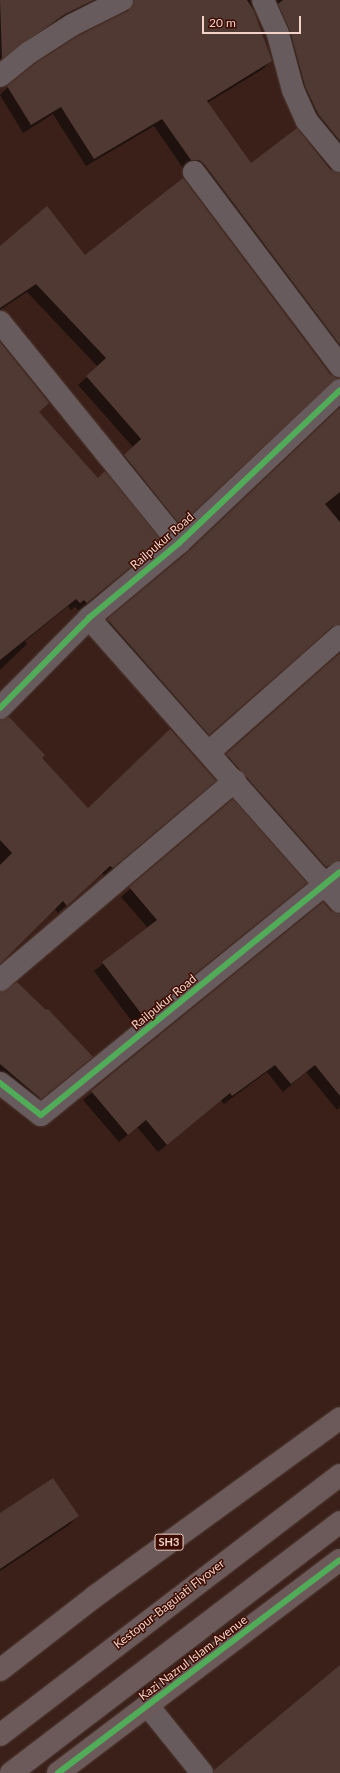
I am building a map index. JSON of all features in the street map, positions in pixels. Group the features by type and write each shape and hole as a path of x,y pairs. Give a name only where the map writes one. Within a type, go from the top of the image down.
{"main road":[{"name":"SH3","path":"0,1670 94,1597 340,1418"},
{"name":"Kestopur-Baguiati Flyover","path":"0,1735 340,1475"},
{"path":"11,1773 340,1522"},
{"name":"Kazi Nazrul Islam Avenue","path":"58,1773 340,1560"}],"street":[{"path":"0,76 30,52 72,25 122,0"},
{"path":"263,0 278,34 292,90 307,121 340,161"},
{"path":"194,172 340,366"},
{"path":"0,322 179,543"},
{"name":"Railpukur Road","path":"0,708 89,618 179,543 339,392"},
{"path":"89,618 235,781 334,878 340,902"},
{"path":"209,752 340,636"},
{"path":"0,980 235,781"},
{"name":"Railpukur Road","path":"0,1083 41,1115 334,878"},
{"path":"148,1706 202,1773"}],"building":[{"path":"0,0 94,0 65,14 2,59"},
{"path":"134,0 247,0 254,11 272,61 207,101 251,163 297,128 330,169 340,173 340,345 204,164 199,160 191,160 162,119 94,159 61,107 31,125 7,86 37,62 78,36 128,11"},
{"path":"283,0 340,0 340,141 318,114 305,86 290,31 278,4"},
{"path":"183,178 330,374 337,378 180,525 124,455 141,439 86,376 106,358 36,284 0,308 0,246 47,206 85,255"},
{"path":"0,342 49,403 39,412 98,478 105,471 162,541 87,603 84,600 80,603 76,599 0,660"},
{"path":"340,407 340,492 325,504 340,522 340,624 332,627 209,735 107,619 188,552"},
{"path":"340,653 340,860 326,867 226,754"},
{"path":"9,717 45,755 42,758 88,808 170,729 216,781 113,868 110,866 67,906 63,901 0,964 0,865 12,853 0,840 0,720"},
{"path":"233,799 307,883 143,1016 102,962 157,920 129,887"},
{"path":"323,902 331,911 340,914 340,1096 315,1065 291,1084 275,1065 232,1096 230,1093 167,1145 146,1120 128,1135 91,1091"},
{"path":"17,982 46,1010 48,1009 93,1057 41,1099 0,1064 0,992"},
{"path":"53,1478 79,1516 0,1569 0,1513"},
{"path":"340,1665 340,1773 214,1773 214,1770"}],"cycle path":[{"path":"0,708 89,618 179,543 340,390"},
{"path":"0,1083 41,1115 340,872"},
{"path":"58,1773 340,1560"}]}
